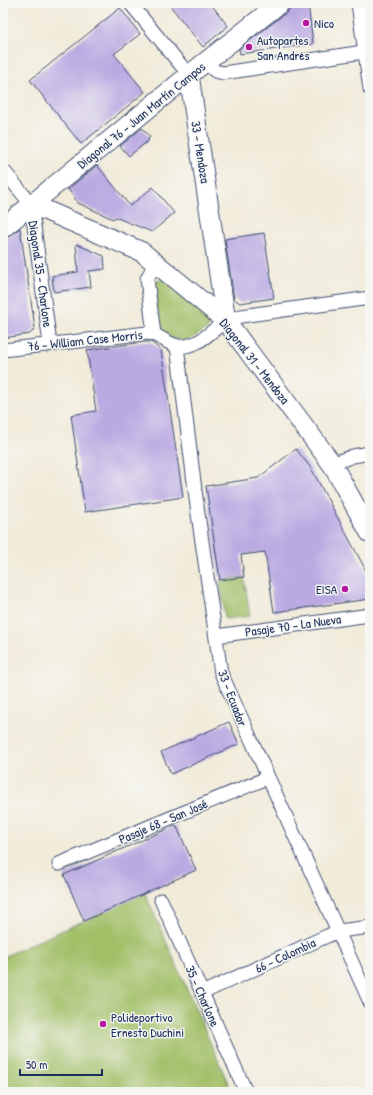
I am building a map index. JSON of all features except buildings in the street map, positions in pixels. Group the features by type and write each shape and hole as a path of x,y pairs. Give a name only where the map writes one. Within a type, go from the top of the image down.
{"street":[{"path":"130,3 188,75"},
{"name":"Diagonal 76 - Juan Martín Campos","path":"3,228 188,75 280,3"},
{"path":"358,3 367,52 370,90"},
{"path":"205,62 215,71 223,73 367,52"},
{"name":"33 - Mendoza","path":"188,75 226,321"},
{"path":"3,170 31,204"},
{"name":"Diagonal 31 - Mendoza","path":"31,204 133,246 226,321 332,464 370,533"},
{"name":"Diagonal 35 - Charlone","path":"31,204 50,344"},
{"path":"154,334 147,279 150,271 157,264"},
{"path":"176,346 198,343 226,321 241,316 370,298"},
{"name":"76 - William Case Morris","path":"3,350 154,334 176,346"},
{"name":"33 - Ecuador","path":"176,346 198,514 221,673 224,684 339,931 370,1002"},
{"path":"332,464 345,458 370,453"},
{"name":"Pasaje 70 - La Nueva","path":"216,636 370,615"},
{"name":"Pasaje 68 - San José","path":"59,864 267,778"},
{"name":"35 - Charlone","path":"161,900 246,1092"},
{"name":"66 - Colombia","path":"202,993 339,931 370,927"}],"green space":[{"path":"164,279 208,316 210,323 207,329 189,340 180,340 169,337 157,323 153,282"},
{"path":"244,577 250,616 225,619 220,580"},
{"name":"Polideportivo Ernesto Duchini","path":"145,893 232,1092 3,1092 3,957"}],"place":[{"name":"Nico","path":"306,23"},
{"name":"Autopartes San Andrés","path":"249,47"},
{"name":"EISA","path":"345,589"},
{"name":"Polideportivo Ernesto Duchini","path":"103,1024"}]}
